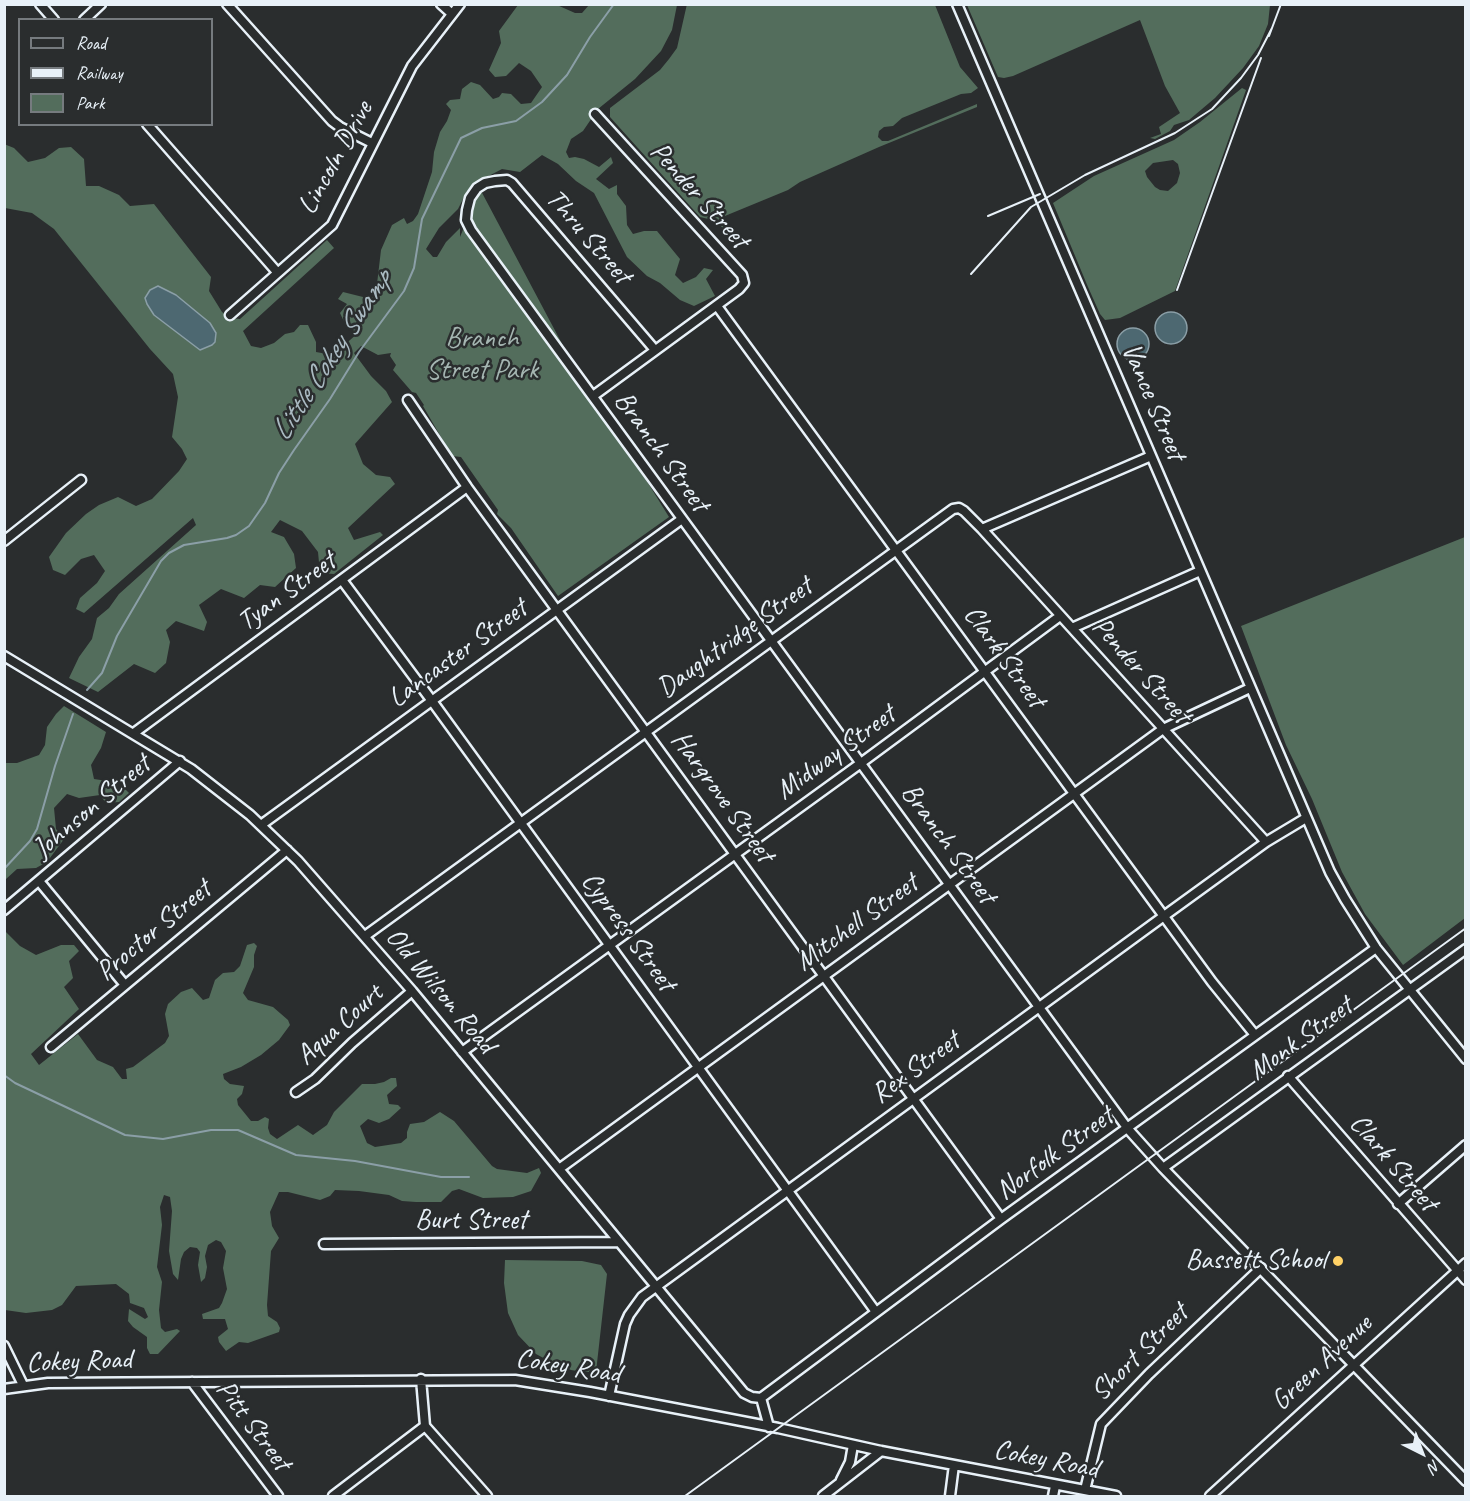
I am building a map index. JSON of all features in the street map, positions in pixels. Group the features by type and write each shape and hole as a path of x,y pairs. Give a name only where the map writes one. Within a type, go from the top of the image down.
{"street":[{"path":"40,4 52,18"},
{"path":"86,18 101,4"},
{"path":"227,4 332,121 372,143"},
{"path":"441,4 452,14"},
{"name":"Lincoln Drive","path":"230,315 332,225 418,55 460,4"},
{"name":"Vance Street","path":"957,4 1306,818"},
{"name":"Pender Street","path":"595,114 742,275 744,282 739,289 717,306"},
{"path":"149,126 277,272"},
{"name":"Thru Street","path":"477,188 495,181 507,180 512,183 655,350"},
{"name":"Branch Street","path":"477,188 470,198 467,210 466,220 471,230 1128,1129 1466,1481"},
{"path":"593,396 717,306"},
{"name":"Clark Street","path":"717,306 1229,1004 1255,1035"},
{"name":"Hargrove Street","path":"408,400 467,487 1001,1220"},
{"path":"982,529 1151,456"},
{"path":"4,541 81,480"},
{"name":"Tyan Street","path":"134,733 467,487"},
{"name":"Daughtridge Street","path":"365,936 953,509 959,508 964,511 982,529"},
{"name":"Lancaster Street","path":"261,825 682,519"},
{"name":"Pender Street","path":"982,529 1266,842"},
{"path":"1072,628 1200,571"},
{"name":"Cypress Street","path":"342,580 876,1312"},
{"name":"Midway Street","path":"462,1052 1060,616"},
{"name":"Old Wilson Road","path":"4,656 180,761 237,804 287,850 412,991 744,1393 760,1398"},
{"name":"Mitchell Street","path":"559,1169 1163,729 1250,688"},
{"name":"Johnson Street","path":"4,910 180,761"},
{"path":"1306,818 1340,890 1376,948 1466,1059"},
{"name":"Rex Street","path":"609,1396 621,1336 629,1315 642,1297 656,1285 1164,915 1266,842 1306,818"},
{"name":"Proctor Street","path":"51,1047 287,850"},
{"path":"39,881 125,985"},
{"name":"Norfolk Street","path":"760,1398 1376,948"},
{"name":"Monk Street","path":"1163,1167 1466,949"},
{"name":"Aqua Court","path":"297,1092 315,1079 351,1043 412,991"},
{"name":"Clark Street","path":"1288,1076 1466,1280"},
{"path":"1398,1204 1466,1145"},
{"name":"Burt Street","path":"324,1244 618,1242"},
{"name":"Green Avenue","path":"1210,1497 1466,1263"},
{"name":"Short Street","path":"1085,1490 1101,1424 1172,1352 1261,1268"},
{"path":"4,1346 22,1385"},
{"path":"421,1379 425,1426 487,1497"},
{"name":"Cokey Road","path":"4,1389 48,1383 515,1380 769,1427 1116,1497"},
{"name":"Pitt Street","path":"192,1382 278,1497"},
{"path":"760,1398 769,1427"},
{"path":"333,1497 425,1426"},
{"path":"837,1485 847,1469 853,1445"},
{"path":"823,1497 881,1451"},
{"path":"950,1497 954,1465"},
{"path":"1053,1497 1055,1486"}],"green space":[{"path":"687,4 935,5 960,67 978,88 971,93 961,94 902,118 893,126 884,127 879,131 878,137 882,141 888,141 977,104 977,107 879,147 800,182 788,190 720,218 740,242 740,245 736,245 717,221 700,217 610,117 610,108 660,70 677,48"},
{"name":"Branch Street Park","path":"518,5 557,5 575,13 582,13 589,5 677,5 672,30 661,51 635,79 598,109 583,131 571,139 566,152 569,158 584,159 599,167 611,157 613,163 596,179 609,189 617,185 617,194 626,206 627,225 633,234 657,231 680,259 675,275 683,283 696,277 704,268 713,270 706,279 715,296 694,306 680,300 660,283 647,276 627,257 594,193 576,181 558,164 542,155 520,172 502,169 479,181 467,191 458,209 439,228 426,249 433,257 437,257 446,242 460,228 460,237 480,189 595,406 614,428 669,517 558,596 511,528 497,514 498,510 461,457 452,456 416,393 412,392 393,370 396,365 390,356 391,353 378,355 361,346 354,353 371,376 386,391 392,402 355,444 363,464 376,475 390,477 395,484 348,528 354,540 380,532 383,535 334,574 320,573 318,552 302,531 280,520 271,532 284,537 294,554 296,568 275,587 260,585 244,598 221,589 199,605 207,622 204,631 176,621 166,630 170,642 166,663 155,673 134,664 98,692 69,678 79,657 92,639 97,618 109,608 119,594 196,525 193,518 84,613 76,609 80,598 97,583 105,571 94,555 81,559 65,575 53,570 49,557 66,533 86,514 99,505 118,497 136,506 152,499 179,471 187,459 172,437 178,397 173,374 150,349 54,229 32,213 5,208 4,144 14,148 28,162 45,158 59,148 71,147 84,159 86,186 99,186 119,195 130,206 154,204 211,277 209,291 222,312 231,318 240,319 327,240 334,248 243,331 251,346 261,348 274,343 285,334 294,332 300,325 308,325 316,342 316,352 333,355 358,333 346,326 340,313 347,304 338,299 343,292 363,297 371,302 377,284 381,250 392,225 404,218 407,224 413,221 418,214 432,172 434,152 440,132 451,110 446,104 450,100 460,99 462,89 471,82 480,85 493,99 502,93 511,94 521,104 531,103 542,87 531,71 519,63 506,76 495,77 489,70 501,43 499,31"},
{"path":"967,5 1270,5 1268,24 1259,46 1243,68 1215,98 1189,120 1174,125 1170,131 1155,139 1150,138 1161,134 1159,127 1180,113 1165,86 1140,20 1004,78 998,77"},
{"path":"1242,88 1246,90 1175,291 1120,318 1105,320 1088,287 1053,203 1094,176 1174,140","holes":["1173,160 1178,164 1180,173 1177,183 1168,191 1155,187 1145,171 1153,163"]},
{"path":"1465,537 1465,918 1403,965 1365,914 1342,872 1312,799 1286,745 1241,626"},
{"path":"64,706 106,732 101,748 91,765 94,779 107,781 115,788 125,789 129,793 119,802 106,803 100,795 79,798 67,794 54,808 56,829 64,839 47,862 36,868 17,869 5,880 5,763 17,763 39,755 45,745 47,727"},
{"path":"5,931 20,946 36,955 61,945 74,945 79,951 69,961 73,978 64,987 79,1009 31,1054 39,1065 78,1034 97,1060 113,1067 122,1079 127,1079 126,1069 133,1067 165,1043 169,1036 165,1014 168,1004 181,992 192,988 203,1000 209,998 215,980 223,973 234,972 240,966 247,945 254,943 257,946 254,967 243,993 248,1000 273,1007 288,1020 290,1025 279,1040 261,1055 223,1074 224,1079 230,1084 244,1086 242,1094 237,1099 238,1105 251,1121 258,1121 265,1117 269,1119 270,1134 277,1139 298,1125 313,1135 327,1125 334,1112 362,1084 375,1084 396,1078 397,1086 387,1095 389,1104 398,1105 401,1108 389,1119 379,1123 368,1119 360,1126 367,1143 375,1147 401,1143 407,1138 410,1124 424,1122 440,1112 454,1121 492,1166 497,1169 527,1173 539,1168 541,1173 531,1191 513,1197 483,1198 459,1189 452,1191 441,1202 416,1202 402,1201 389,1195 335,1190 330,1196 320,1200 279,1192 270,1212 272,1226 279,1238 271,1251 267,1305 268,1316 277,1322 279,1332 248,1343 239,1342 226,1351 218,1337 228,1329 225,1319 203,1319 202,1314 219,1308 222,1303 227,1289 223,1268 226,1251 221,1242 216,1240 208,1245 205,1256 207,1267 205,1278 201,1282 198,1265 200,1252 197,1248 190,1247 181,1259 178,1280 173,1274 169,1251 172,1211 170,1197 164,1195 160,1207 162,1225 157,1267 162,1282 159,1310 161,1328 165,1332 177,1329 180,1331 158,1354 150,1354 147,1348 147,1337 128,1321 129,1309 145,1319 148,1317 144,1308 130,1303 129,1294 116,1284 76,1286 62,1305 52,1310 26,1313 5,1310"},
{"path":"505,1260 582,1261 601,1265 607,1274 596,1372 571,1370 549,1361 536,1354 518,1335 508,1313 504,1283"}],"water":[{"path":"158,286 176,295 210,323 216,333 215,342 212,345 200,350 154,315 145,298 150,290"},
{"path":"1171,312 1182,317 1187,328 1182,339 1171,344 1160,339 1155,328 1160,317"},
{"path":"1133,328 1144,333 1149,344 1144,355 1133,360 1122,355 1117,344 1122,333"}],"waterway":[{"name":"Little Cokey Swamp","path":"87,690 102,673 117,636 161,561 169,553 184,545 236,535 249,526 265,503 279,473 294,450 330,399 359,352 404,291 414,268 422,219 461,138 482,128 516,121 542,102 567,75 614,4"},
{"name":"Little Cokey Swamp","path":"4,869 30,841 37,829 73,714"},
{"path":"4,1075 15,1083 125,1135 163,1139 211,1130 238,1130 296,1155 355,1161 441,1177 469,1177"}],"railway":[{"path":"1269,36 1281,4"},
{"path":"971,274 1031,207 1085,175 1175,133 1212,109 1241,78 1258,55 1272,28"},
{"path":"1177,290 1261,58"},
{"path":"988,216 1040,194"},
{"path":"685,1496 1466,928"}],"place":[{"name":"Bassett School","path":"1338,1261"}]}
